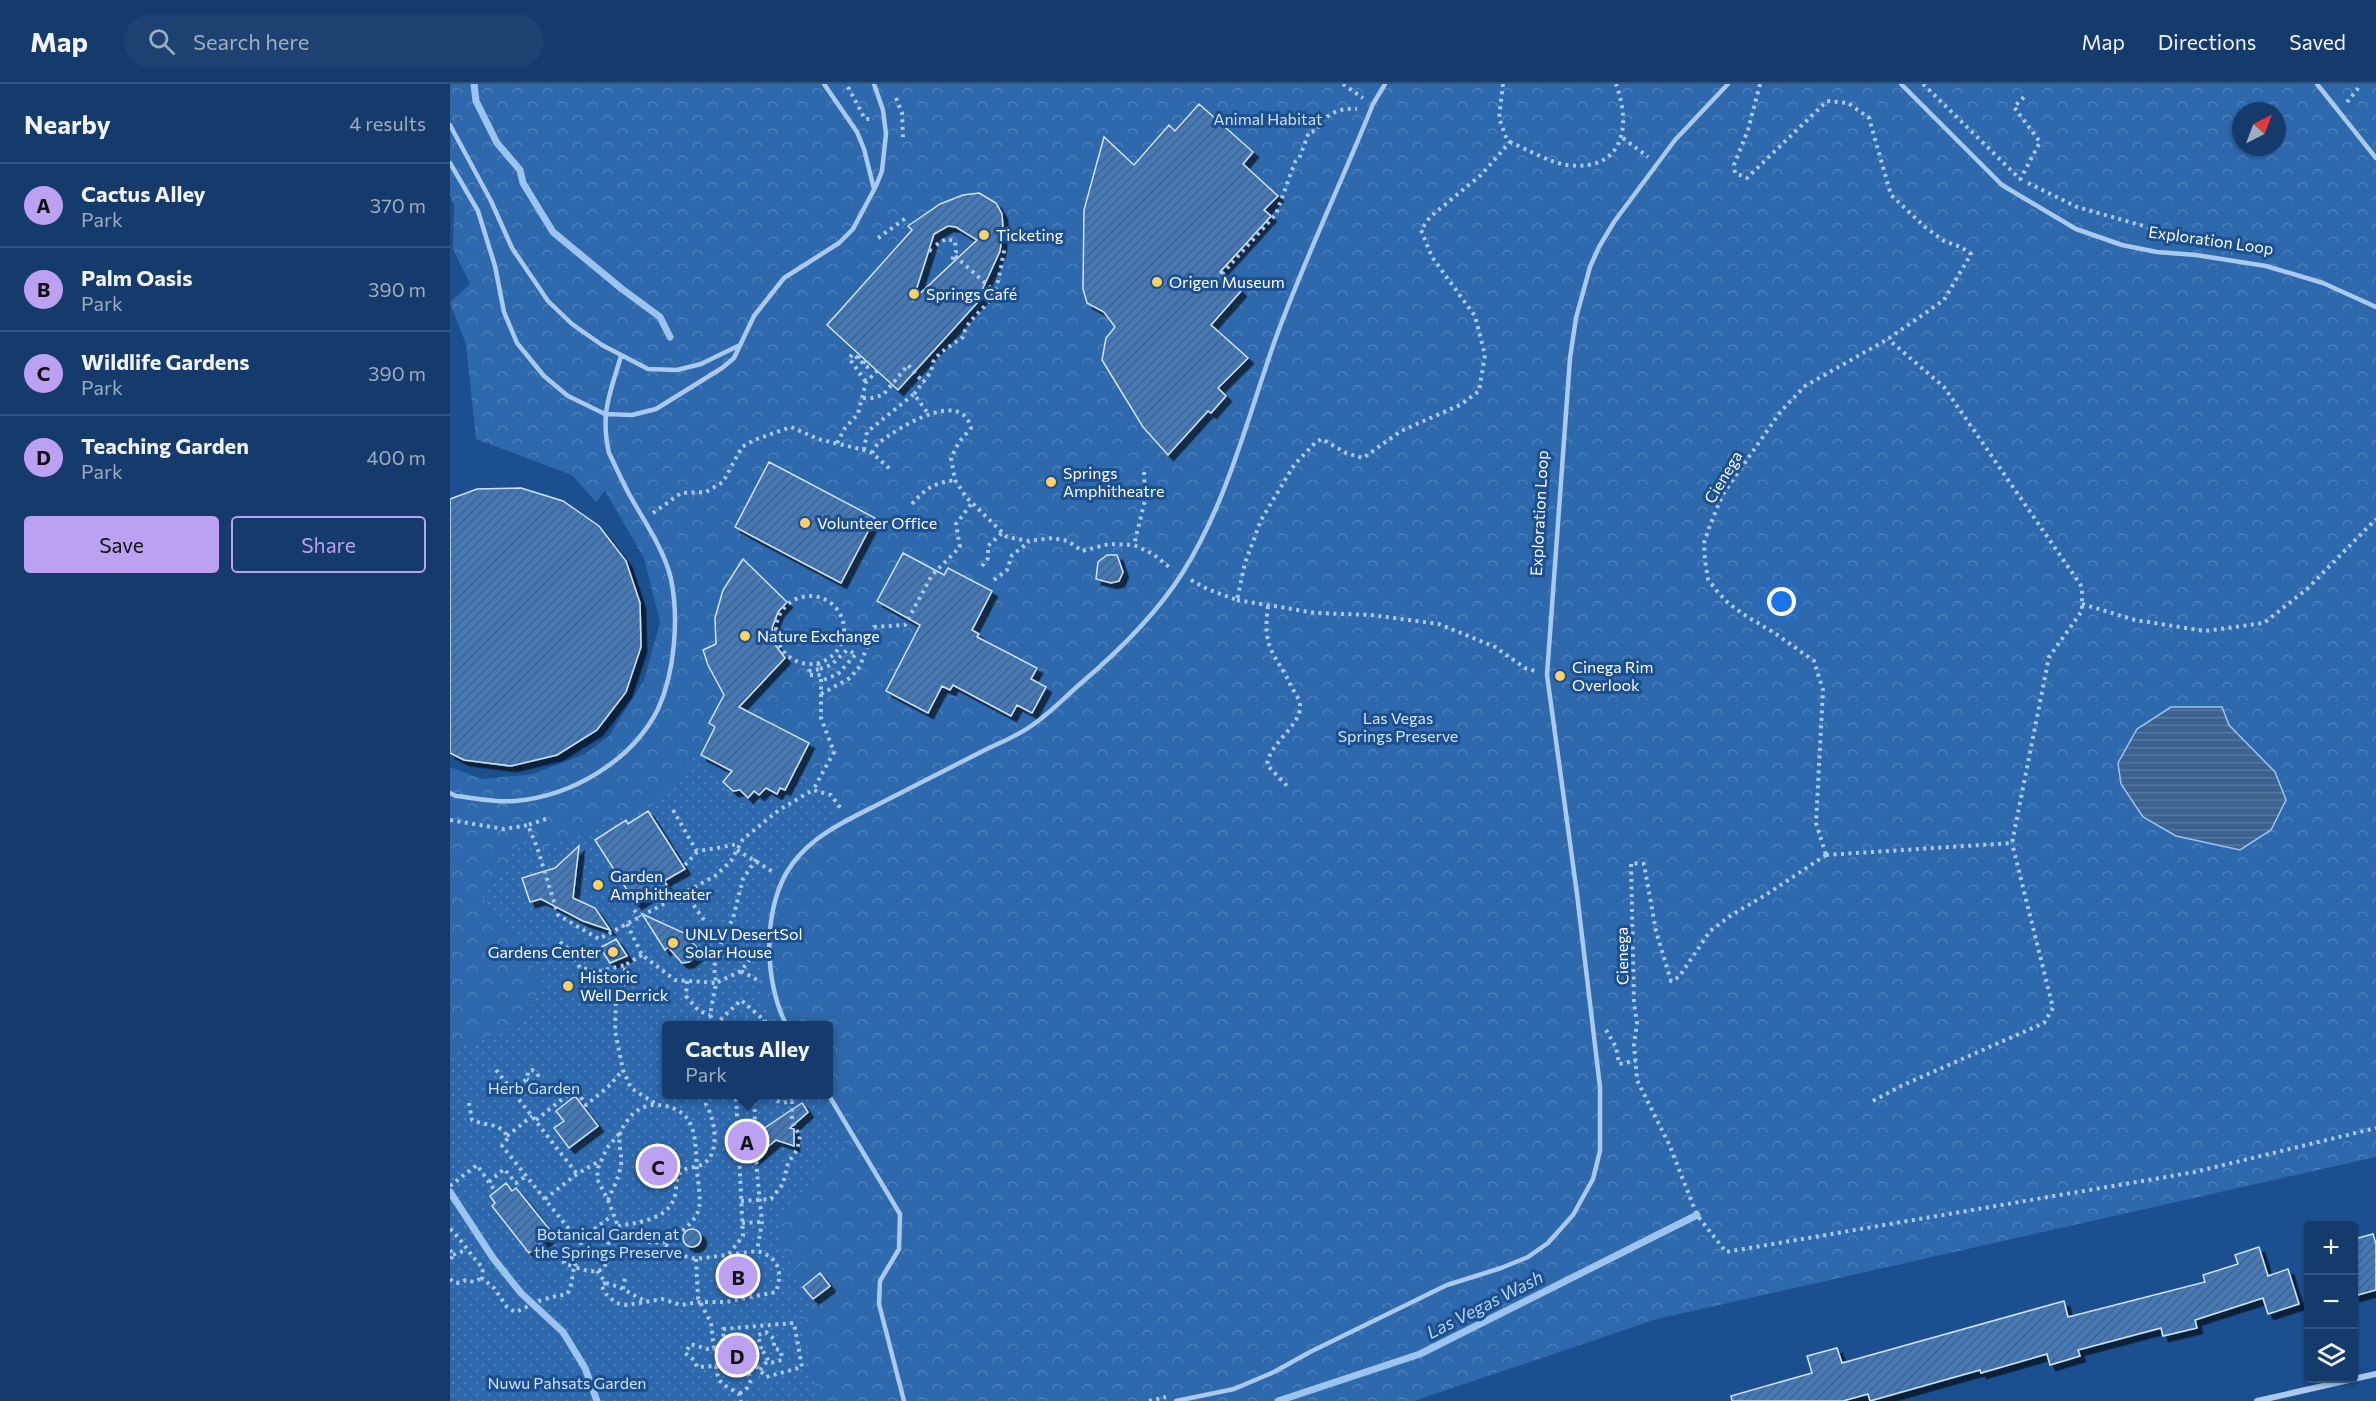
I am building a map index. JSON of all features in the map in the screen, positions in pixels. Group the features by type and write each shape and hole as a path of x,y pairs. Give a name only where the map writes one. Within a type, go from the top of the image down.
{"street":[{"path":"2257,1401 2376,1374"}],"lane":[{"path":"824,84 857,132 864,149 874,189"},
{"path":"450,163 478,211 495,266 504,312 517,343 544,376 568,396 604,414 632,415 656,409 722,368 734,358 754,316 784,278 839,243 853,229 882,171 886,134 883,110 874,84"},
{"path":"785,1021 776,999 770,936 775,903 783,878 810,844 848,820 1031,726 1127,642 1159,606 1195,553 1244,440 1275,342 1370,113 1385,84"},
{"path":"1176,1401 1234,1389 1274,1372 1447,1285 1528,1257 1548,1243 1574,1215 1593,1179 1600,1151 1600,1087 1577,894 1547,675 1570,358 1576,318 1590,267 1599,247 1614,222 1675,140 1728,84"},
{"path":"1901,84 2002,185 2076,229 2122,245 2275,269 2324,283 2374,306 2376,297"},
{"path":"2318,84 2376,158"},
{"path":"450,125 491,201 512,248 548,301 572,324 621,356 648,369 677,370 701,364 741,345"},
{"path":"450,793 456,796 513,802 540,797 592,777 636,740 657,710 668,680 675,624 675,603 670,577 644,520 609,453 605,435 604,414 621,356"},
{"path":"831,1099 900,1214 899,1250 880,1281 879,1304 904,1401"}],"path":[{"path":"1343,84 1368,101"},
{"path":"1503,84 1499,118 1507,140 1565,165 1602,162 1623,138 1622,100 1616,84"},
{"name":"Cienega","path":"1636,1061 1634,1045 1637,1023 1634,1004 1631,863 1644,864 1656,931 1671,981 1679,977 1710,931 1826,855 1816,823 1823,690 1819,674 1814,661 1728,603 1708,579 1704,543 1723,494 1781,411 1805,386 1888,339 1944,300 1971,254 1961,247 1944,241 1925,227 1891,195 1869,118 1848,103 1827,101 1747,178 1735,173 1734,165 1748,130 1760,84"},
{"path":"1923,84 2020,180 2077,207 2144,226 2192,248 2196,255"},
{"path":"2339,112 2357,90 2359,84"},
{"path":"848,87 865,118 873,119"},
{"path":"2020,180 2040,142 2014,107 2025,96"},
{"path":"896,98 902,113 903,137"},
{"path":"1222,274 1276,214 1309,132 1316,131 1319,124 1338,111 1348,108 1370,113"},
{"path":"1623,138 1648,157"},
{"path":"1237,600 1245,563 1261,520 1294,465 1316,442 1322,439 1346,453 1363,458 1401,431 1461,405 1479,391 1485,355 1475,316 1432,257 1421,230 1430,217 1481,175 1510,142"},
{"path":"1641,166 1654,148"},
{"path":"878,238 906,218"},
{"path":"936,245 946,239 953,239 957,245 952,260"},
{"path":"864,450 867,432 914,394 924,383 940,353 956,344 963,336 965,328 990,299 1005,247"},
{"path":"955,256 994,291"},
{"path":"1873,1101 1901,1086 2044,1023 2053,1008 2012,843 2049,657 2082,611 2082,588 1944,387 1888,339"},
{"path":"858,356 869,366 867,367 853,354 849,358 866,382"},
{"path":"863,398 883,395 908,365 924,383"},
{"path":"837,443 845,428 858,414 866,382 877,371"},
{"path":"914,394 929,415"},
{"path":"872,453 877,443 929,415 950,409 962,414 970,421 972,428 951,458 955,480 972,503 1007,537 1029,541 1052,538 1068,541 1082,551 1109,544 1134,545 1153,554 1169,567"},
{"path":"644,520 681,493 706,492 723,482 742,447 754,440 791,427 818,439 872,453 890,469"},
{"path":"1134,545 1145,500 1144,472"},
{"path":"912,504 923,491 934,484 955,480"},
{"path":"821,694 850,678 860,666 874,627 905,626 932,575 960,547 956,524 972,503"},
{"path":"2082,604 2135,620 2205,631 2264,623 2307,589 2376,519"},
{"path":"982,566 988,558 988,546 1003,532"},
{"path":"994,580 1007,570 1012,555 1029,541"},
{"path":"1190,580 1237,600 1268,606 1316,613 1371,615 1439,624 1496,647 1526,668 1542,673"},
{"path":"803,597 814,597 831,604 839,614 844,626 840,648 829,659 818,663 804,664 792,659 777,639 777,626 781,614 789,604 803,597"},
{"path":"1268,606 1265,628 1269,650 1290,682 1300,705 1298,717 1268,755 1267,765 1289,788"},
{"path":"528,825 558,915 599,939 715,876 731,861 743,839 779,810 813,790 834,752 821,718 821,681 821,675 809,675 809,671 831,665 847,650 856,654 838,674 821,681"},
{"path":"818,663 820,669"},
{"path":"813,790 831,795 844,813"},
{"path":"673,810 698,851"},
{"path":"450,820 504,829 546,819"},
{"path":"1826,855 2012,843"},
{"path":"684,865 698,851 740,844"},
{"path":"737,850 756,859 783,878"},
{"path":"713,1021 710,1015 716,983 714,967 721,942 733,918 743,879 756,859"},
{"path":"685,892 704,920"},
{"path":"634,910 640,917"},
{"path":"627,924 642,955 675,980 716,983 741,971 754,954 770,952"},
{"path":"560,942 571,951 580,968 600,971 625,965 642,955"},
{"path":"625,965 625,983 616,999 615,1010 615,1031 622,1070 631,1088 656,1105"},
{"path":"687,981 686,996 699,1011 710,1015"},
{"path":"719,1021 741,1000 765,1021"},
{"path":"1601,1029 1607,1030 1610,1035 1616,1047 1619,1064 1636,1061 1637,1080 1669,1144 1697,1215 1726,1252 2195,1172 2376,1128"},
{"path":"496,1070 577,1174"},
{"path":"536,1120 575,1089 586,1105 608,1087 622,1070"},
{"path":"512,1091 527,1079"},
{"path":"618,1226 652,1220 674,1201 679,1175 683,1170 705,1163 713,1151 714,1129 711,1113 706,1104 709,1099"},
{"path":"729,1255 743,1236 736,1099"},
{"path":"754,1099 762,1222 757,1251"},
{"path":"776,1099 783,1103 790,1099"},
{"path":"741,1202 771,1199 783,1184 788,1163 798,1150 800,1136 792,1122 793,1099"},
{"path":"469,1103 472,1120 503,1129 507,1136"},
{"path":"609,1200 621,1163 618,1140 626,1121 638,1110 656,1105 670,1107 687,1117 696,1134 699,1207 694,1220 683,1228 674,1241"},
{"path":"532,1115 507,1136 502,1146 573,1234 582,1238"},
{"path":"621,1234 609,1200 597,1179 598,1168 607,1148 622,1131"},
{"path":"738,1133 756,1131"},
{"path":"739,1150 756,1149"},
{"path":"545,1199 577,1174 602,1160"},
{"path":"452,1184 477,1166 495,1191"},
{"path":"489,1182 504,1169 516,1183 526,1176"},
{"path":"482,1278 501,1294 507,1307 515,1312 542,1300 564,1296 570,1290 582,1238 613,1215"},
{"path":"742,1223 762,1222"},
{"path":"450,1229 463,1240 466,1251 483,1268 482,1278"},
{"path":"573,1234 566,1250 564,1263 597,1271 605,1267 608,1244 621,1234"},
{"path":"621,1234 641,1242 663,1243 683,1239"},
{"path":"606,1283 601,1285 606,1294 616,1303 627,1305 663,1299 681,1305 726,1302 777,1292 780,1283 780,1268 774,1258 757,1251 696,1259 680,1255 663,1243"},
{"path":"450,1261 452,1252 466,1251"},
{"path":"696,1259 700,1302 711,1323 714,1348 723,1359"},
{"path":"597,1271 606,1283 623,1289 644,1301"},
{"path":"623,1289 626,1277"},
{"path":"450,1279 459,1283 466,1280 474,1282 482,1278"},
{"path":"714,1348 707,1349 691,1344 685,1353 694,1360 697,1367 716,1366 723,1359 723,1329 794,1323 802,1367 766,1377 754,1356 761,1348"},
{"path":"766,1332 774,1339 774,1348 782,1351 782,1360 770,1362 761,1348 758,1335 766,1332"},
{"path":"723,1359 738,1359 746,1363 751,1380 747,1388 739,1394"},
{"path":"748,1369 759,1368 768,1360"},
{"path":"716,1366 717,1378 723,1386 739,1394 741,1401"},
{"path":"1149,1401 1170,1396"}],"green space":[{"name":"Las Vegas Springs Preserve","path":"450,84 2376,84 2376,1157 1657,1319 1414,1401 450,1401 450,767 482,779 533,774 585,754 609,736 644,680 660,622 644,558 605,491 596,502 572,475 476,439 466,344 450,302 470,284 453,249 454,204 450,196"},
{"name":"Botanical Garden at the Springs Preserve","path":"695,756 741,806 771,798 783,792 794,777 834,804 841,816 802,842 788,856 770,888 762,929 761,973 762,991 772,1021 662,1021 662,1099 819,1099 851,1153 836,1156 827,1164 786,1213 781,1224 780,1242 784,1252 805,1283 802,1287 813,1301 799,1316 819,1401 450,1401 450,1056 457,1049 522,1023 543,980 483,897 525,833 533,852 652,806"}],"shaded area":[{"path":"2171,707 2222,707 2229,725 2275,772 2286,800 2271,830 2240,850 2176,836 2143,817 2121,784 2118,763 2137,729"}],"building":[{"name":"Origen Museum","path":"1199,104 1253,152 1243,164 1278,196 1264,210 1271,216 1220,272 1241,291 1211,325 1248,358 1218,388 1226,396 1211,413 1208,411 1168,455 1143,427 1102,360 1106,338 1115,327 1104,312 1087,303 1083,289 1084,210 1104,137 1134,165 1169,125 1175,131"},
{"path":"979,193 996,203 1002,214 1003,229 1000,251 983,288 987,292 898,390 827,325 912,230 908,226 940,204 963,195","holes":["948,226 956,227 977,240 913,300 934,234"]},
{"name":"Volunteer Office","path":"769,462 875,518 841,583 735,527"},
{"path":"521,488 563,501 599,526 626,561 640,603 641,647 626,692 597,730 557,755 511,766 464,760 450,753 450,499 477,489"},
{"path":"903,553 944,575 948,568 992,591 972,630 979,634 977,637 1037,668 1031,679 1046,687 1032,713 1017,705 1011,716 953,685 950,690 942,686 928,713 886,691 920,625 877,601"},
{"path":"1107,555 1117,555 1123,572 1119,581 1111,583 1096,579 1098,562"},
{"path":"743,559 787,602 778,612 772,628 776,646 785,658 739,707 809,743 785,790 780,788 777,794 766,788 759,795 754,791 748,798 740,790 733,791 723,782 732,771 701,755 715,727 709,723 724,695 708,665 703,650 716,644 715,618 723,590"},
{"path":"648,811 685,869 664,881 667,885 636,904 595,840 626,820 628,824"},
{"path":"579,846 573,898 595,908 610,930 583,921 541,899 530,902 522,878 555,868"},
{"name":"UNLV DesertSol Solar House","path":"642,914 684,933 701,952 689,962 682,963 668,947 665,950"},
{"name":"Gardens Center","path":"616,939 627,956 610,963 600,948"},
{"path":"575,1096 598,1126 569,1148 554,1128 564,1121 556,1111"},
{"path":"802,1103 808,1112 790,1128 794,1129 794,1146 776,1140 752,1160 763,1135 757,1133"},
{"path":"506,1183 512,1191 516,1188 553,1234 529,1253 492,1206 495,1203 490,1196"},
{"path":"688,1229 696,1229 701,1234 699,1245 688,1247 683,1242 683,1234"},
{"path":"2373,1234 2376,1244 2376,1290 2358,1295 2358,1275 2358,1238"},
{"path":"2259,1247 2268,1276 2288,1269 2299,1304 2268,1314 2263,1298 2195,1320 2197,1328 2163,1336 2161,1328 2078,1350 2080,1356 2050,1365 2047,1354 1870,1401 1868,1394 1843,1401 1732,1401 1731,1396 1812,1373 1807,1356 1837,1348 1842,1363 2064,1301 2068,1317 2205,1282 2203,1275 2238,1264 2235,1255"},
{"path":"820,1273 830,1286 813,1299 803,1287"}],"waterway":[{"path":"474,84 476,101 497,143 520,170 523,183 553,232 660,317 670,337"},
{"path":"450,1192 493,1258 521,1293 563,1332 585,1368 597,1401"},
{"name":"Las Vegas Wash","path":"1278,1401 1420,1354 1697,1215"}],"place":[{"name":"Ticketing","path":"984,235"},
{"name":"Origen Museum","path":"1157,282"},
{"name":"Springs Café","path":"914,294"},
{"name":"Springs Amphitheatre","path":"1051,482"},
{"name":"Volunteer Office","path":"805,523"},
{"name":"Nature Exchange","path":"745,636"},
{"name":"Cinega Rim Overlook","path":"1560,676"},
{"name":"Garden Amphitheater","path":"598,885"},
{"name":"UNLV DesertSol Solar House","path":"673,943"},
{"name":"Gardens Center","path":"613,952"},
{"name":"Historic Well Derrick","path":"568,986"},
{"name":"Cactus Alley","path":"747,1141"},
{"name":"Wildlife Gardens","path":"658,1166"},
{"name":"Palm Oasis","path":"738,1276"},
{"name":"Teaching Garden","path":"737,1355"}],"park label":[{"name":"Animal Habitat","path":"1268,119"},
{"name":"Herb Garden","path":"534,1088"},
{"name":"Nuwu Pahsats Garden","path":"567,1383"}]}
